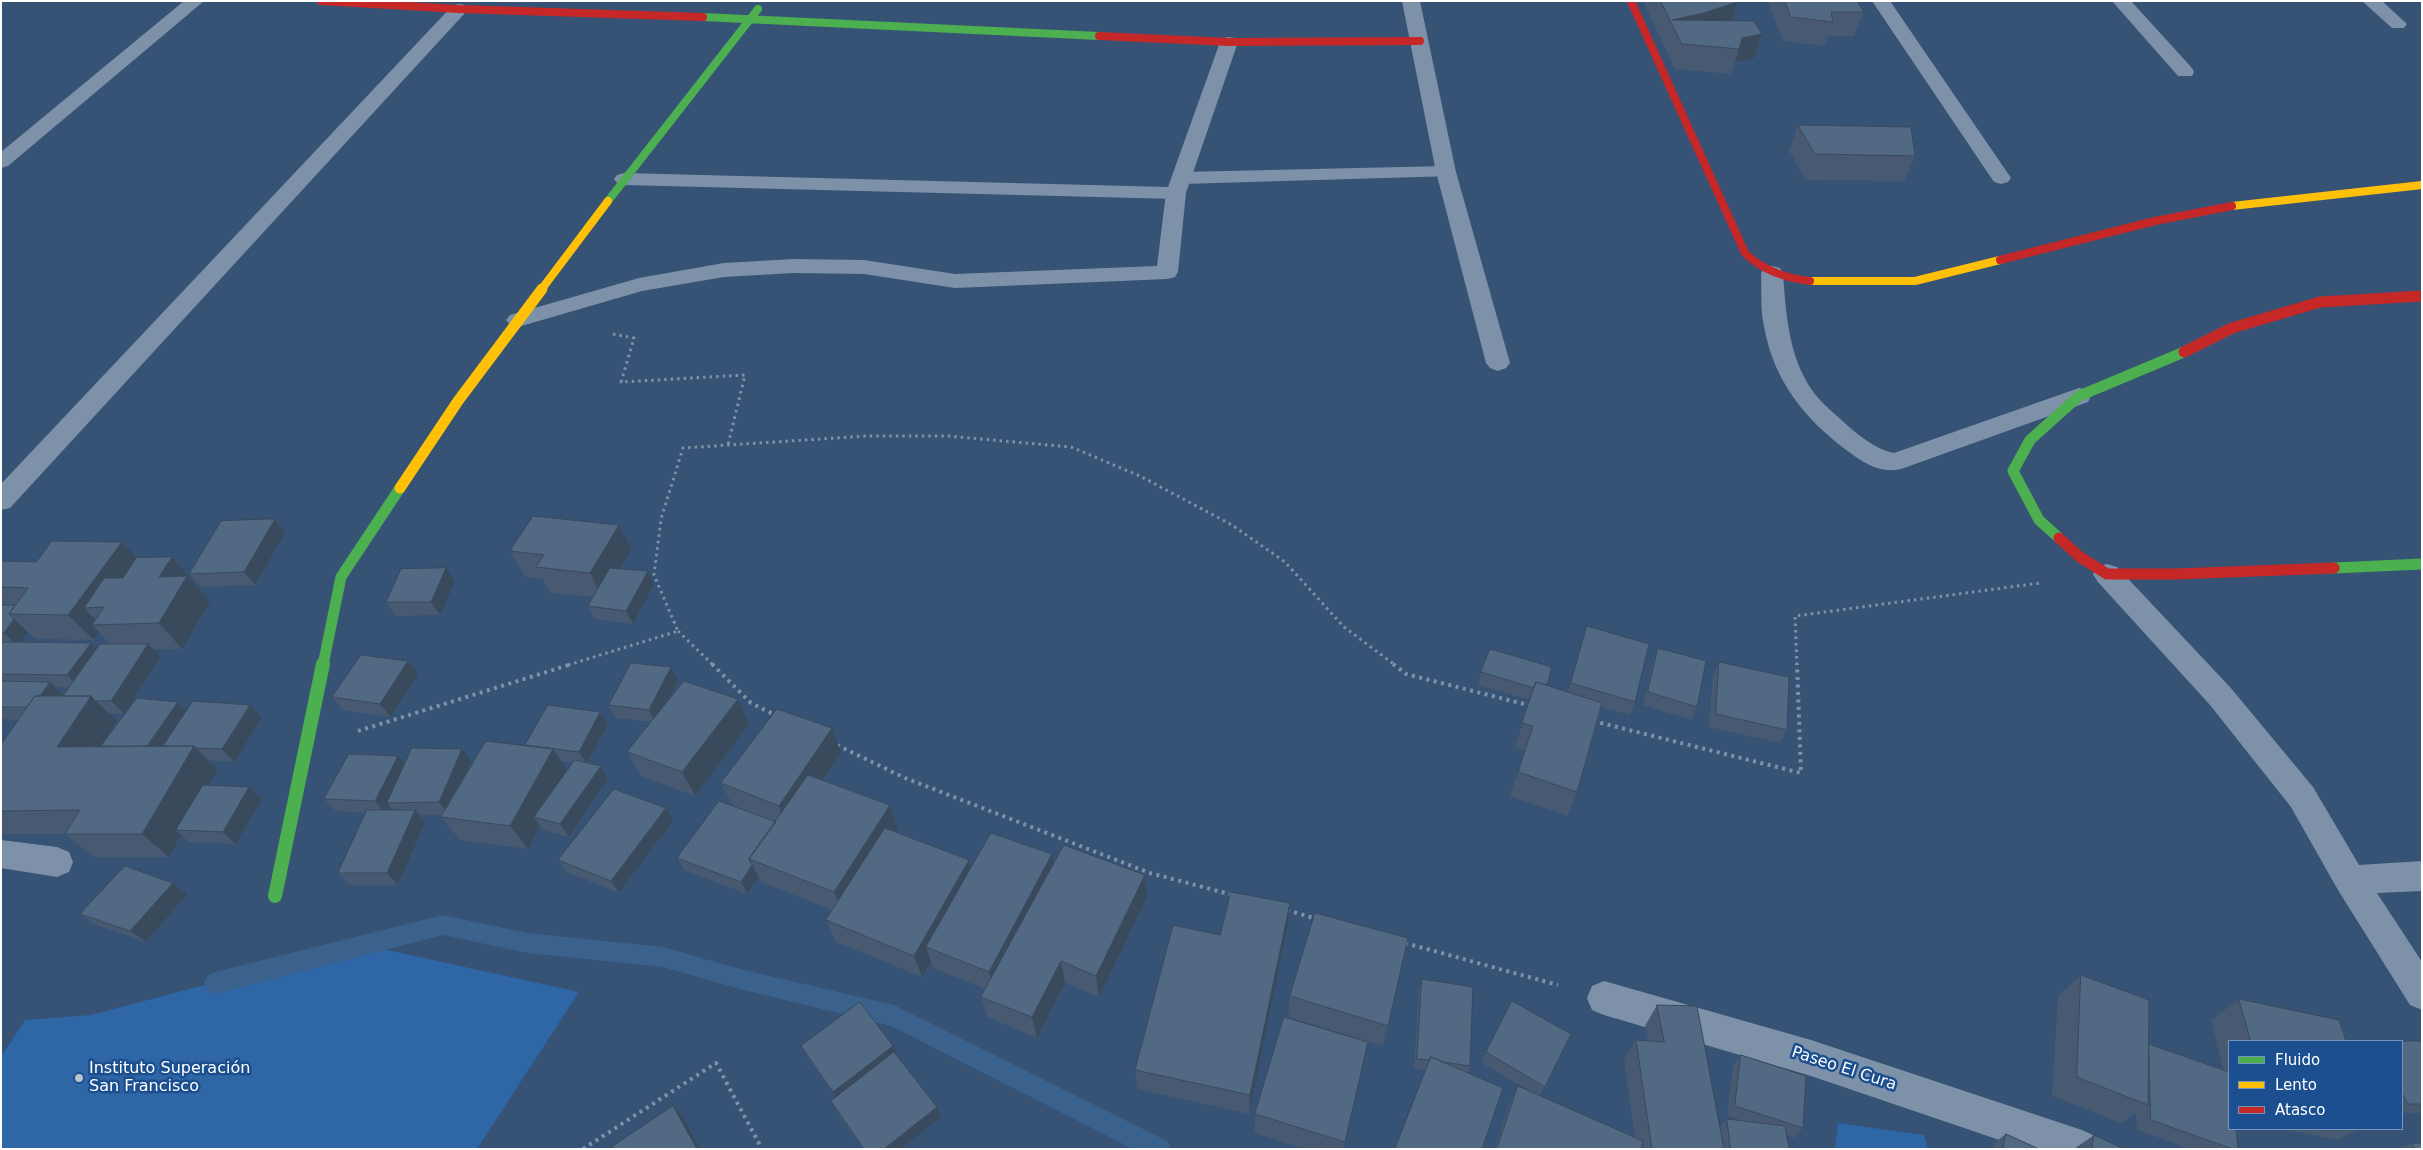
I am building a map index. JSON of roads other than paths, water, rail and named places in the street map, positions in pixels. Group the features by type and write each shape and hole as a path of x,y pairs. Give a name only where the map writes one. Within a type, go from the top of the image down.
{"street":[{"path":"1,162 195,1"},
{"path":"321,1 459,9 751,19 1230,42 1420,41"},
{"path":"275,896 341,577 458,401 624,178 751,19 763,1"},
{"path":"1411,1 1446,172 1498,363"},
{"path":"1631,1 1745,253 1756,264 1772,272 1796,279 1821,282 1915,281 2155,221 2230,206 2422,185"},
{"path":"1881,1 2001,178"},
{"path":"2121,1 2185,72"},
{"path":"2371,1 2398,24"},
{"path":"1,501 459,9"},
{"path":"518,320 639,285 724,270 794,266 864,267 955,281 1167,272 1179,186 1230,42"},
{"path":"1,142 25,143"},
{"path":"624,178 1179,186 1446,172"},
{"path":"1772,272 1775,326 1789,370 1810,405 1844,436 1876,459 1895,462 2079,396 2162,363 2232,328 2320,302 2422,296"},
{"path":"2079,396 2030,440 2013,471 2039,520 2080,557 2107,574 2220,696 2302,796 2350,880 2422,993"},
{"path":"2107,574 2176,574 2422,564"},
{"path":"1,854 57,862"},
{"path":"2350,880 2422,876"},
{"name":"Paseo El Cura","path":"1604,998 1811,1058 2082,1149"}],"waterway":[{"path":"215,983 443,925 527,943 663,957 740,979 894,1016 1159,1149"}],"place":[{"name":"Instituto Superación San Francisco","path":"79,1078"}]}
